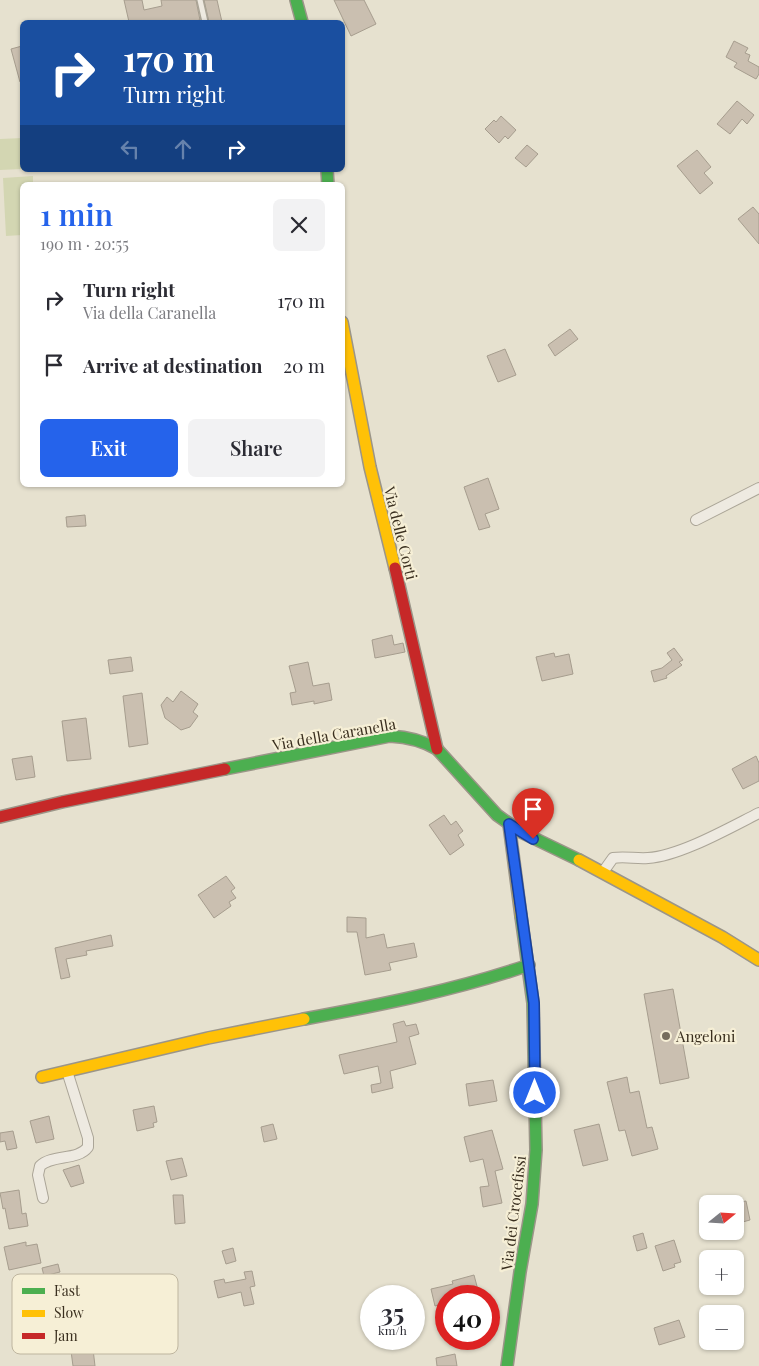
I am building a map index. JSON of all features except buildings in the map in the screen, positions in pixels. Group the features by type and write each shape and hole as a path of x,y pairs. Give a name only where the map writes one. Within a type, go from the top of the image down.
{"street":[{"path":"296,0 301,20"},
{"name":"Via delle Corti","path":"345,338 370,467 437,749"},
{"path":"696,520 759,488"},
{"name":"Via della Caranella","path":"0,817 62,802 390,736 407,737 424,742 437,749 497,815 509,824 533,839 603,872 722,936 759,960"},
{"path":"603,872 613,858 648,858 668,853 703,840 759,813"},
{"name":"Via dei Crocefissi","path":"507,1366 532,1204 536,1165 534,1003 509,824"},
{"path":"42,1077 231,1033 361,1009 497,977 529,965"},
{"path":"43,1198 38,1174 40,1166 49,1161 81,1153 88,1147 88,1138 67,1071"}],"lane":[{"path":"200,0 205,20"}],"green space":[{"path":"20,138 20,169 0,170 0,139"},
{"path":"33,176 33,182 20,182 20,235 6,236 3,178"}],"traffic: fast":[{"path":"296,0 301,20"},
{"path":"327,172 328,182"},
{"path":"225,769 390,736 415,740 437,749 497,815 521,832 579,860"},
{"path":"507,1366 532,1204 536,1150 533,1003 521,916"},
{"path":"304,1019 446,989 529,965"}],"traffic: slow":[{"path":"345,338 370,467 395,568"},
{"path":"509,824 521,916"},
{"path":"579,860 722,937 759,960"},
{"path":"42,1077 208,1038 304,1019"}],"traffic: jam":[{"path":"395,568 437,749"},
{"path":"0,817 62,802 225,769"}],"place":[{"name":"Angeloni","path":"666,1036"}],"route":[{"path":"533,839 509,824 534,1003 535,1093"}]}
